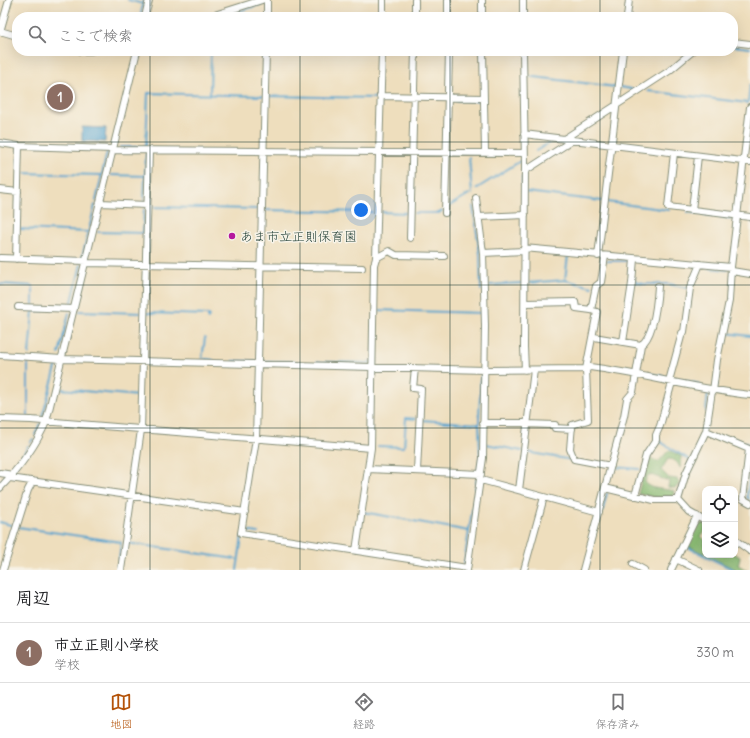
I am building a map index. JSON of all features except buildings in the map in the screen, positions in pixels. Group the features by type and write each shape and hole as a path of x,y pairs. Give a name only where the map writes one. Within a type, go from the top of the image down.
{"street":[{"path":"9,0 0,31 12,35"},
{"path":"146,12 149,0"},
{"path":"224,12 262,0"},
{"path":"267,0 267,12"},
{"path":"383,0 383,12"},
{"path":"415,12 416,0"},
{"path":"448,0 448,12"},
{"path":"482,0 482,12"},
{"path":"523,0 523,12"},
{"path":"628,12 629,0"},
{"path":"738,43 750,44"},
{"path":"0,488 26,459 46,422 136,56"},
{"path":"266,56 256,439 241,533 467,569 481,477 485,370 483,253 476,198"},
{"path":"356,551 370,448 373,366 374,265 376,258 382,56"},
{"path":"410,238 415,56"},
{"path":"445,213 449,56"},
{"path":"483,56 485,152"},
{"path":"523,56 525,171 525,370"},
{"path":"590,310 596,286 601,282 612,145 622,56"},
{"path":"564,139 669,71 687,56"},
{"path":"380,96 484,98"},
{"path":"678,500 686,473 706,431 717,360 729,300 737,215 747,161 750,107"},
{"path":"524,134 747,161"},
{"path":"525,171 574,140"},
{"path":"0,143 19,146 149,151 524,153"},
{"path":"16,259 19,146"},
{"path":"121,570 141,430 149,151"},
{"path":"674,153 668,207 750,217"},
{"path":"692,210 698,156"},
{"path":"0,190 18,192"},
{"path":"100,203 147,205"},
{"path":"478,217 525,214"},
{"path":"483,253 524,250 602,256 700,264 732,269 750,274"},
{"path":"376,258 389,251 396,255 444,256"},
{"path":"0,258 146,264 362,268"},
{"path":"623,342 634,259"},
{"path":"636,496 646,455 656,440 682,333 684,332 690,288 700,264"},
{"path":"583,570 611,466 627,399 633,392 641,346 655,316 658,286"},
{"path":"525,303 574,302 576,308 597,312 594,337 586,370 588,420 572,425 570,449 574,459 611,466"},
{"path":"18,307 74,309"},
{"path":"594,337 641,346"},
{"path":"0,355 62,359 485,370 586,370 590,367 626,372 636,376 671,381 713,391 750,395"},
{"path":"415,368 414,388 421,390 418,471"},
{"path":"520,490 534,370"},
{"path":"0,419 370,448"},
{"path":"483,423 555,425 555,428 572,429"},
{"path":"706,431 749,449 743,499 750,504"},
{"path":"368,469 418,471 481,477 520,490 599,512"},
{"path":"0,473 33,481 244,512"},
{"path":"3,570 28,490 33,481"},
{"path":"605,488 661,501 678,500"},
{"path":"524,570 544,497"},
{"path":"678,500 689,512 702,519"},
{"path":"670,570 698,516"},
{"path":"738,542 750,551"},
{"path":"676,559 699,570"},
{"path":"633,564 644,570"}],"green space":[{"path":"669,450 681,456 681,467 680,468 674,460 668,459 661,470 669,478 677,479 680,484 675,488 668,487 669,481 651,475 647,476 645,482 651,487 674,491 674,497 659,498 638,494 649,457 658,462"},
{"path":"702,524 702,553 686,545 697,525"},
{"path":"738,556 740,557 738,565 747,570 737,570 712,558 738,558"}],"water":[{"path":"82,127 106,128 105,142 82,141"}],"waterway":[{"path":"128,0 143,4"},
{"path":"141,12 144,0"},
{"path":"237,12 265,3"},
{"path":"738,47 750,48"},
{"path":"210,94 211,56"},
{"path":"526,76 616,87"},
{"path":"748,103 750,85"},
{"path":"620,87 637,90"},
{"path":"648,91 748,103"},
{"path":"120,147 146,147 148,93 263,96"},
{"path":"267,96 378,98"},
{"path":"452,100 477,101"},
{"path":"536,151 552,141"},
{"path":"96,201 107,152"},
{"path":"144,201 146,154"},
{"path":"469,157 472,194"},
{"path":"476,189 522,160 522,162"},
{"path":"21,173 102,175"},
{"path":"111,175 145,176"},
{"path":"522,177 522,184"},
{"path":"526,192 602,201"},
{"path":"448,207 469,194"},
{"path":"607,202 669,210"},
{"path":"82,258 95,205"},
{"path":"473,206 480,254 481,290"},
{"path":"150,207 260,209"},
{"path":"98,232 143,233 144,209"},
{"path":"264,210 372,212"},
{"path":"414,213 439,213 442,211"},
{"path":"381,212 408,213"},
{"path":"688,212 734,219"},
{"path":"19,229 89,232"},
{"path":"565,280 568,255"},
{"path":"607,261 630,261"},
{"path":"71,306 81,264"},
{"path":"709,268 728,270"},
{"path":"527,283 565,280 592,287"},
{"path":"635,280 635,282 643,284 669,284 687,288 688,286"},
{"path":"490,285 523,283"},
{"path":"0,284 33,286 33,305"},
{"path":"376,310 482,313"},
{"path":"29,354 33,311 44,311"},
{"path":"79,311 141,313"},
{"path":"59,354 69,313"},
{"path":"147,313 209,315 208,319"},
{"path":"482,322 482,332"},
{"path":"724,341 726,333 750,336"},
{"path":"202,359 205,338"},
{"path":"205,359 213,360"},
{"path":"28,360 28,417"},
{"path":"233,361 256,361"},
{"path":"260,361 300,362"},
{"path":"317,362 370,363 370,361"},
{"path":"717,386 719,363"},
{"path":"42,418 57,364"},
{"path":"651,374 667,377"},
{"path":"478,470 480,457 479,418 481,375"},
{"path":"673,378 699,384"},
{"path":"61,389 139,396"},
{"path":"706,411 708,393"},
{"path":"378,446 404,447 406,418 416,419"},
{"path":"421,420 479,424"},
{"path":"35,435 40,424"},
{"path":"654,449 659,441 658,437"},
{"path":"730,437 750,445"},
{"path":"30,443 33,439"},
{"path":"659,441 690,460"},
{"path":"486,444 522,451"},
{"path":"20,460 28,446"},
{"path":"526,452 572,460"},
{"path":"10,472 17,464"},
{"path":"749,499 747,497 750,466"},
{"path":"614,467 640,469"},
{"path":"0,483 6,476"},
{"path":"464,564 477,478"},
{"path":"602,513 607,493"},
{"path":"363,512 469,531"},
{"path":"0,522 14,526"},
{"path":"18,527 121,542 118,570"},
{"path":"246,531 258,533"},
{"path":"237,570 242,536"},
{"path":"127,543 236,559"},
{"path":"685,546 734,570"}],"place":[{"name":"市立正則小学校","path":"60,97"},
{"name":"あま市立正則保育園","path":"232,236"}]}
